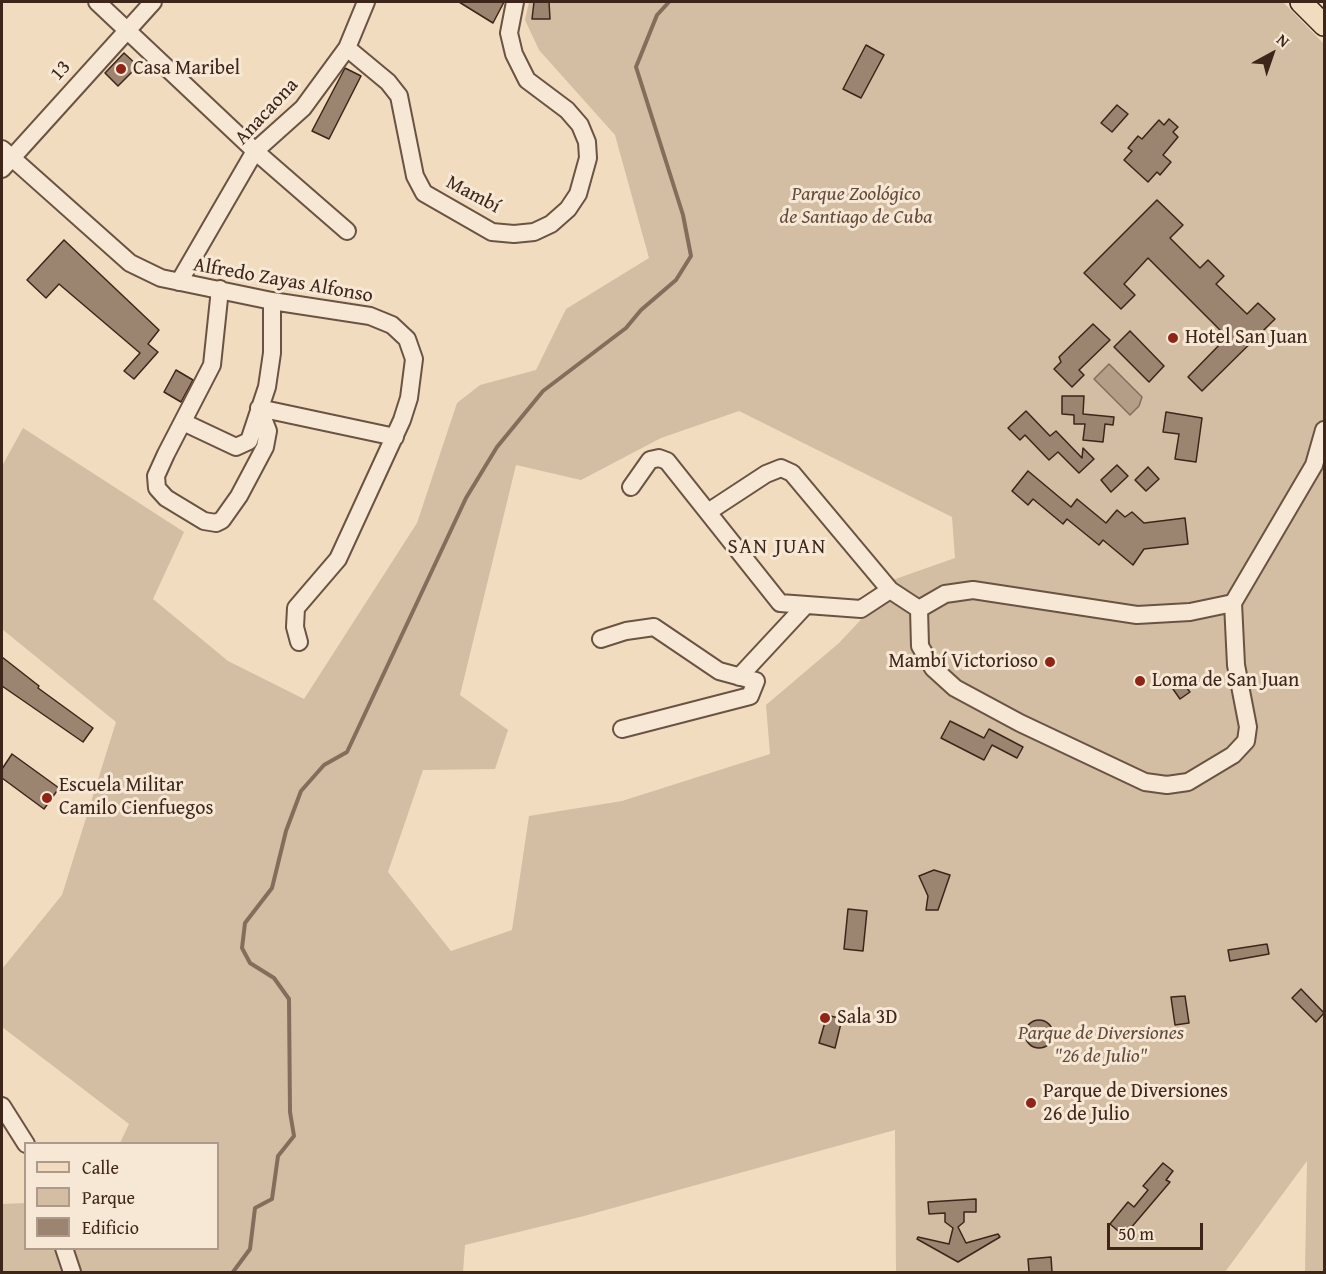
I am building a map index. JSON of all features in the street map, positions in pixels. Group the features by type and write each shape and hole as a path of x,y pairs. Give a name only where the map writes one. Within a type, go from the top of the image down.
{"main road":[{"path":"1301,2 1324,25"}],"street":[{"path":"97,2 255,151 347,231"},
{"name":"13","path":"5,159 153,2"},
{"name":"Anacaona","path":"179,282 255,151 303,108 347,48 366,2"},
{"name":"Mambí","path":"347,48 388,82 399,96 415,176 424,193 492,231 514,234 534,232 551,224 568,209 578,194 588,158 586,142 580,125 567,110 527,80 514,54 509,33 515,2"},
{"name":"Alfredo Zayas Alfonso","path":"5,159 130,263 160,278 220,289 272,302 370,316 392,325 407,339 414,359 412,381 402,420 338,559 296,608 295,627 299,642"},
{"path":"220,289 212,365 156,476 157,488 174,503 204,520 216,523 228,514 265,447 268,430 259,408"},
{"path":"183,422 237,447 249,441 267,387 272,353 272,302"},
{"path":"259,408 395,436"},
{"path":"919,609 920,646 933,668 955,688 1020,723 1145,782 1167,785 1188,782 1233,755 1246,741 1248,727 1236,665 1233,603 1314,465 1324,430"},
{"path":"631,487 650,460 658,458 667,461 780,603 861,609 890,590"},
{"path":"708,512 765,474 781,468 792,473 890,590 919,609"},
{"path":"919,609 945,594 973,590 1137,615 1190,612 1233,603"},
{"path":"739,677 806,606"},
{"path":"602,639 626,630 654,627 719,670 756,681 750,696 622,729"},
{"path":"2,1107 25,1142"},
{"path":"65,1250 72,1272"}],"green space":[{"path":"529,2 1283,2 1324,44 1324,1272 1305,1272 1307,1161 1225,1272 896,1272 895,1130 584,1216 465,1245 463,1272 2,1272 2,1204 24,1203 24,1250 219,1250 219,1142 120,1142 129,1124 2,1027 2,969 62,895 116,722 2,629 2,466 23,428 184,532 153,599 228,661 304,699 417,523 457,403 480,385 536,370 566,309 649,258 615,135 539,50 525,20","holes":["739,411 952,517 955,558 887,582 885,594 839,643 766,705 770,754 622,801 529,816 512,930 451,951 388,872 423,770 495,769 508,730 460,695 516,465 581,480 661,438"]}],"shaded area":[{"path":"1109,364 1142,397 1139,406 1130,415 1094,379"}],"building":[{"path":"459,2 504,2 493,23"},
{"path":"534,2 549,2 550,19 532,19"},
{"path":"866,45 884,55 861,98 843,89"},
{"name":"Casa Maribel","path":"124,53 138,66 118,86 105,73"},
{"path":"345,68 361,76 329,139 312,131"},
{"path":"1117,105 1128,114 1112,132 1101,123"},
{"path":"1169,119 1178,127 1173,132 1178,137 1163,155 1171,162 1160,175 1157,172 1148,182 1124,160 1132,151 1128,148 1138,136 1142,139 1159,120 1164,125"},
{"path":"1157,200 1183,225 1170,238 1200,268 1208,260 1224,276 1216,284 1247,314 1258,303 1275,319 1202,391 1188,377 1227,337 1148,258 1124,284 1135,295 1121,309 1084,273"},
{"path":"64,240 159,330 148,344 158,352 134,379 124,371 140,353 59,284 46,298 27,280"},
{"path":"1093,324 1110,340 1079,370 1084,375 1072,387 1054,369 1061,362 1059,357"},
{"path":"1130,331 1164,366 1149,382 1114,347"},
{"path":"176,370 193,380 181,402 164,392"},
{"path":"1062,396 1084,396 1083,414 1114,417 1113,425 1105,424 1103,442 1083,440 1085,424 1074,424 1074,415 1062,414"},
{"path":"1026,411 1050,436 1056,431 1082,458 1083,448 1094,459 1079,473 1058,452 1049,460 1025,435 1020,440 1008,428"},
{"path":"1166,412 1202,418 1196,462 1175,459 1179,434 1163,432"},
{"path":"1117,465 1128,476 1111,492 1101,480"},
{"path":"1148,467 1159,479 1146,491 1135,480"},
{"path":"1028,471 1071,507 1077,499 1106,523 1117,510 1125,517 1132,512 1144,523 1185,518 1188,544 1144,549 1133,565 1103,540 1099,545 1067,519 1063,524 1033,499 1028,505 1012,491"},
{"path":"2,657 39,686 38,688 93,728 83,742 2,686"},
{"path":"1182,682 1190,692 1180,699 1173,689"},
{"path":"950,721 984,738 989,729 1023,747 1017,758 992,745 984,760 941,738"},
{"path":"12,754 59,788 44,809 2,778 2,769"},
{"path":"934,870 950,875 938,910 926,910 928,896 919,876"},
{"path":"848,909 867,911 863,951 844,949"},
{"path":"1267,944 1269,954 1230,961 1228,950"},
{"path":"1301,989 1324,1013 1316,1022 1292,998"},
{"path":"1185,996 1189,1023 1175,1025 1171,997"},
{"path":"827,1015 842,1019 835,1048 819,1043"},
{"path":"1039,1020 1049,1024 1053,1034 1049,1044 1039,1048 1029,1044 1025,1034 1029,1024"},
{"path":"1163,1163 1173,1171 1166,1180 1170,1182 1124,1236 1110,1224 1128,1202 1134,1207 1148,1190 1143,1186"},
{"path":"976,1199 976,1212 964,1212 964,1222 958,1227 966,1243 998,1234 1000,1237 958,1262 917,1239 918,1237 949,1244 953,1228 945,1222 945,1213 929,1214 928,1202"},
{"path":"1051,1257 1052,1272 1029,1272 1028,1259"}],"waterway":[{"path":"233,1272 250,1249 255,1208 272,1199 278,1156 294,1136 290,1112 289,999 274,978 250,963 242,948 245,923 272,888 286,831 301,791 324,765 347,752 466,498 497,447 543,391 626,328 641,310 676,280 691,256 683,215 636,67 657,15 669,2"}],"place":[{"name":"Casa Maribel","path":"121,69"},
{"name":"Hotel San Juan","path":"1173,338"},
{"name":"Mambí Victorioso","path":"1050,662"},
{"name":"Loma de San Juan","path":"1140,681"},
{"name":"Escuela Militar Camilo Cienfuegos","path":"47,798"},
{"name":"Sala 3D","path":"825,1018"},
{"name":"Parque de Diversiones 26 de Julio","path":"1031,1103"}],"district":[{"name":"SAN JUAN","path":"777,548"}],"park label":[{"name":"Parque Zoológico de Santiago de Cuba","path":"856,206"},
{"name":"Parque de Diversiones \"26 de Julio\"","path":"1101,1046"}]}
